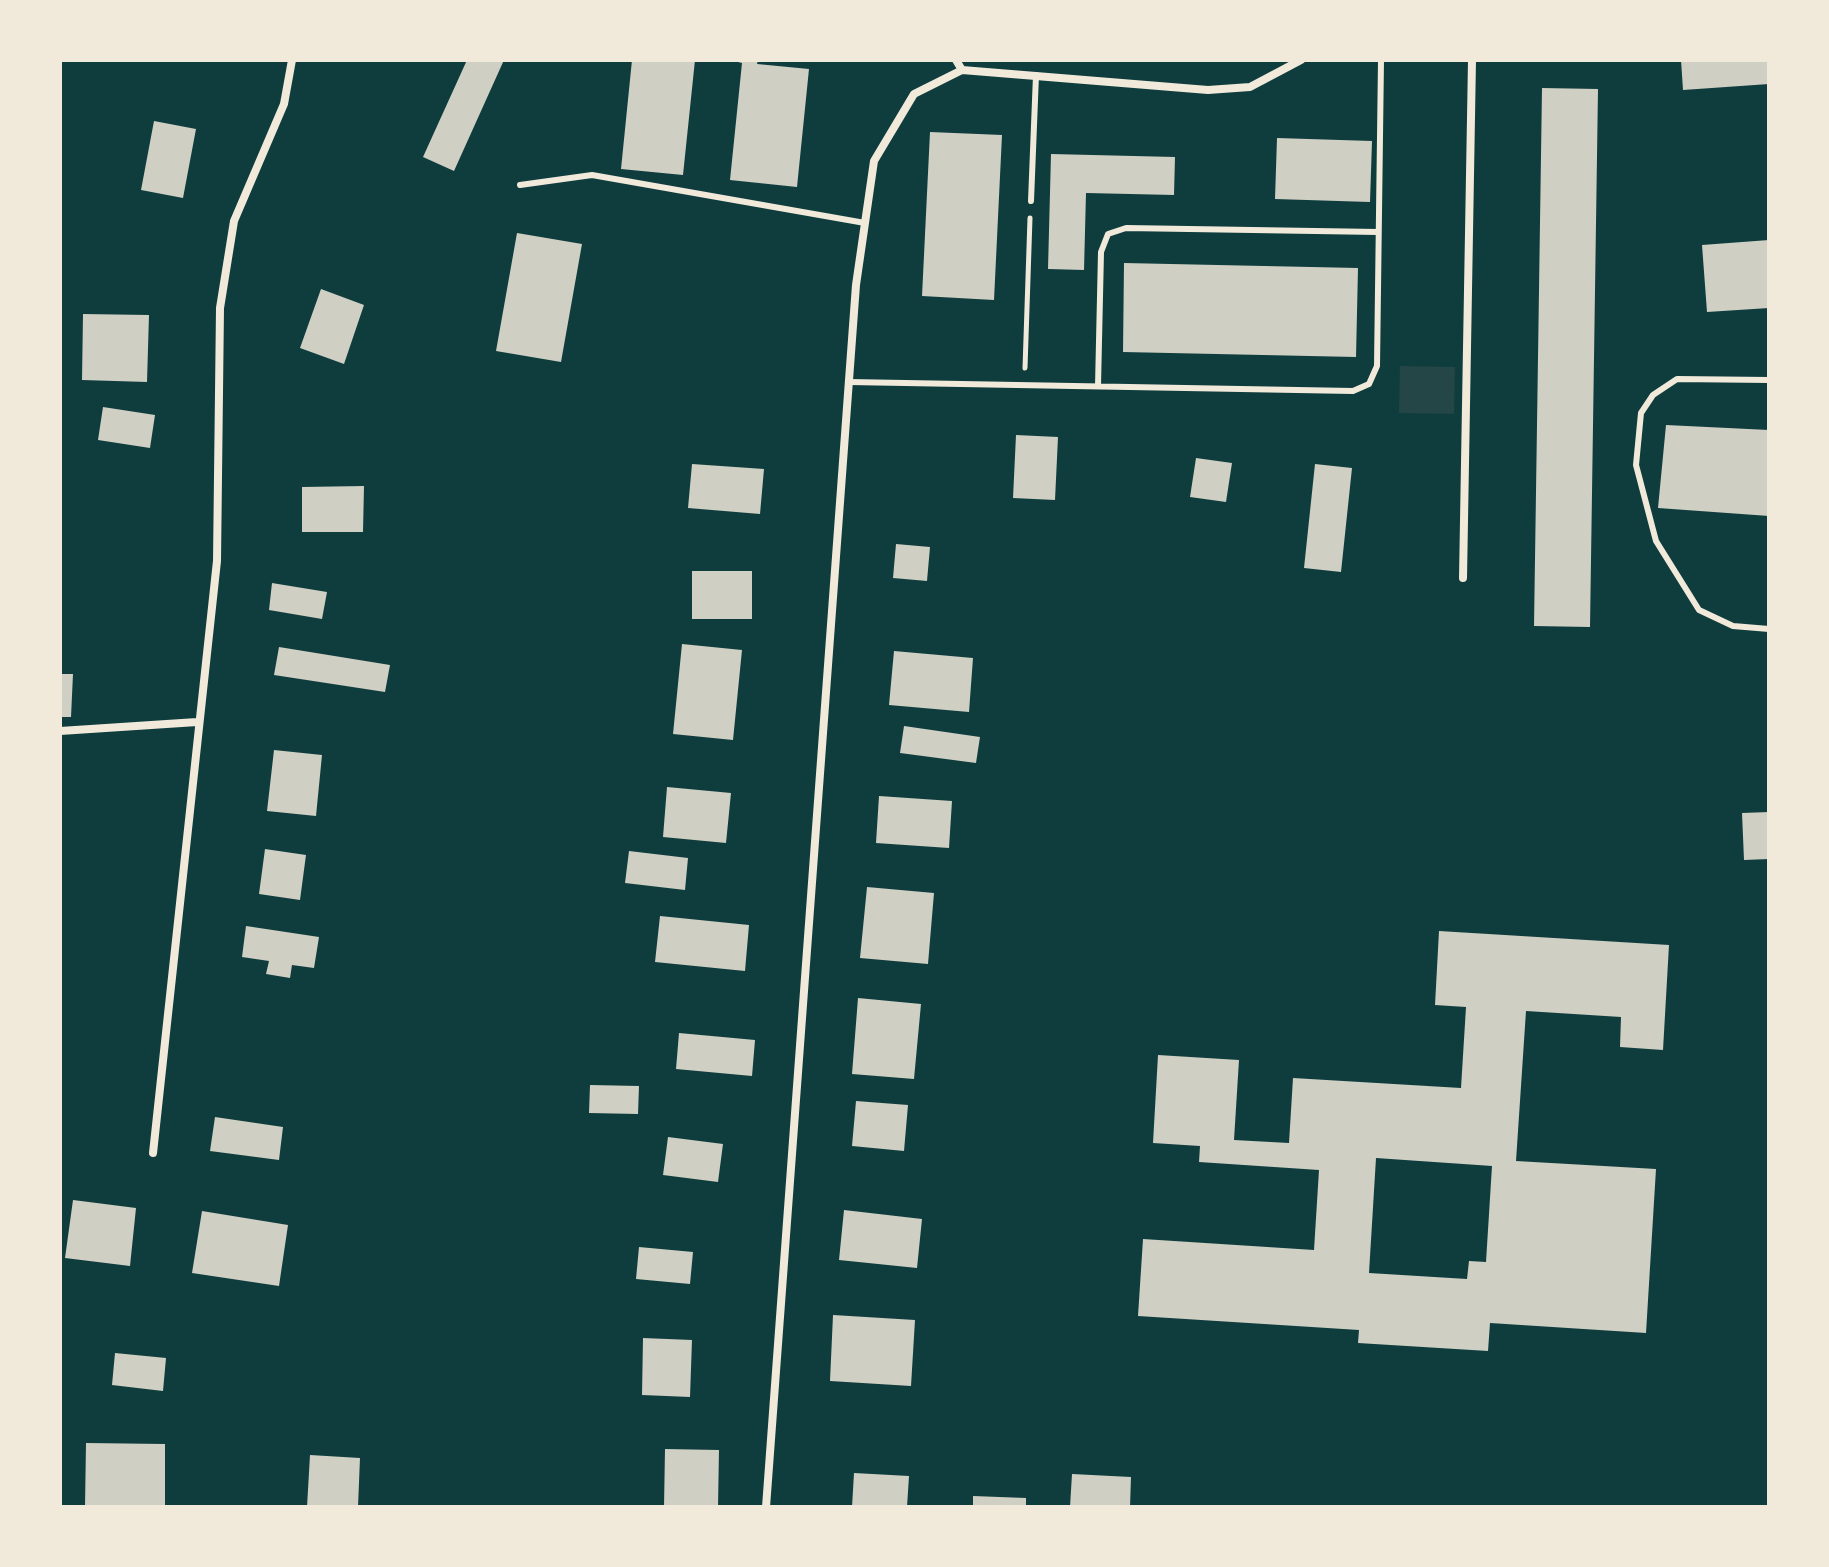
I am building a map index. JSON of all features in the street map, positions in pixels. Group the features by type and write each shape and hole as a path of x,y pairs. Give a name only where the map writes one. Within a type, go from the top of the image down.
{"street":[{"path":"153,1153 184,886 197,722 217,561 220,308 234,221 284,104 292,60"},
{"path":"956,60 962,70"},
{"path":"766,1507 849,382 874,161 914,94 962,70 1208,90 1250,87 1301,60"},
{"path":"1463,578 1472,60"},
{"path":"60,731 197,722"}],"lane":[{"path":"849,382 1353,391 1369,384 1377,366 1381,60"},
{"path":"1031,201 1036,75"},
{"path":"520,185 592,175 865,223"},
{"path":"1098,386 1101,252 1108,234 1126,228 1378,232"},
{"path":"1769,380 1677,379 1653,395 1641,413 1636,465 1656,541 1699,610 1733,626 1769,629"}],"path":[{"path":"1024,385 1031,201"}],"shaded area":[{"path":"1400,366 1455,367 1454,414 1399,413"}],"building":[{"path":"467,60 504,60 454,171 423,157"},
{"path":"632,60 695,60 683,175 621,169"},
{"path":"730,60 758,60 757,64 809,69 797,187 730,180 742,63"},
{"path":"1681,60 1769,60 1769,84 1683,90"},
{"path":"1542,88 1598,89 1590,627 1534,626"},
{"path":"154,121 196,129 183,198 141,190"},
{"path":"930,132 1002,135 994,300 922,296"},
{"path":"1277,138 1372,141 1370,202 1275,199"},
{"path":"1051,154 1175,157 1174,195 1086,193 1084,270 1048,269"},
{"path":"517,233 582,244 561,362 496,351"},
{"path":"1769,240 1769,308 1707,312 1702,245"},
{"path":"1124,263 1358,268 1356,357 1123,352"},
{"path":"321,289 364,305 344,364 300,348"},
{"path":"83,314 149,315 147,382 82,380"},
{"path":"103,407 155,415 150,448 98,440"},
{"path":"1666,425 1769,430 1769,516 1658,508"},
{"path":"1016,435 1058,437 1055,500 1013,498"},
{"path":"1196,458 1232,463 1226,502 1190,497"},
{"path":"692,464 764,469 760,514 688,508"},
{"path":"1315,464 1352,468 1341,572 1304,568"},
{"path":"364,486 363,532 302,532 302,487"},
{"path":"896,544 930,547 927,581 893,578"},
{"path":"692,571 752,571 752,619 692,619"},
{"path":"272,583 327,592 322,619 269,610"},
{"path":"682,644 742,650 733,740 673,734"},
{"path":"279,647 390,665 385,692 274,675"},
{"path":"894,651 973,658 969,712 889,705"},
{"path":"60,674 73,674 71,717 60,717"},
{"path":"904,726 980,737 976,763 900,753"},
{"path":"274,750 322,755 316,816 267,811"},
{"path":"667,787 731,793 726,843 663,837"},
{"path":"879,796 952,801 949,848 876,843"},
{"path":"1769,812 1769,859 1744,860 1742,813"},
{"path":"265,849 306,855 300,900 259,894"},
{"path":"629,851 688,858 685,890 625,883"},
{"path":"867,887 934,893 928,964 860,958"},
{"path":"660,916 749,925 745,971 655,962"},
{"path":"246,926 319,937 314,968 292,965 290,978 266,974 269,961 242,957"},
{"path":"1439,931 1669,945 1663,1050 1620,1047 1621,1017 1526,1011 1516,1161 1656,1169 1646,1333 1490,1323 1488,1351 1358,1343 1359,1330 1138,1316 1143,1239 1314,1250 1319,1170 1199,1162 1200,1146 1153,1143 1158,1055 1239,1060 1234,1140 1289,1143 1293,1078 1461,1088 1466,1007 1435,1005","holes":["1376,1158 1492,1166 1486,1262 1469,1261 1467,1279 1369,1273"]},
{"path":"858,998 921,1004 914,1079 852,1074"},
{"path":"679,1033 755,1040 752,1076 676,1069"},
{"path":"590,1085 639,1086 638,1114 589,1113"},
{"path":"856,1101 908,1105 904,1151 852,1146"},
{"path":"215,1117 283,1127 279,1160 210,1151"},
{"path":"668,1137 723,1144 718,1182 663,1175"},
{"path":"73,1200 136,1208 130,1266 65,1258"},
{"path":"844,1210 922,1219 917,1268 839,1260"},
{"path":"202,1211 288,1225 279,1286 192,1273"},
{"path":"639,1247 693,1252 690,1284 636,1279"},
{"path":"833,1315 915,1320 911,1386 830,1381"},
{"path":"643,1338 692,1340 690,1397 642,1395"},
{"path":"115,1353 166,1358 163,1391 112,1385"},
{"path":"86,1443 165,1444 165,1507 85,1507"},
{"path":"665,1449 719,1450 718,1507 664,1507"},
{"path":"310,1455 360,1458 358,1507 307,1507"},
{"path":"854,1473 909,1476 907,1507 852,1507"},
{"path":"1072,1474 1131,1477 1130,1507 1070,1507"},
{"path":"973,1496 1026,1498 1026,1507 973,1507"}]}
